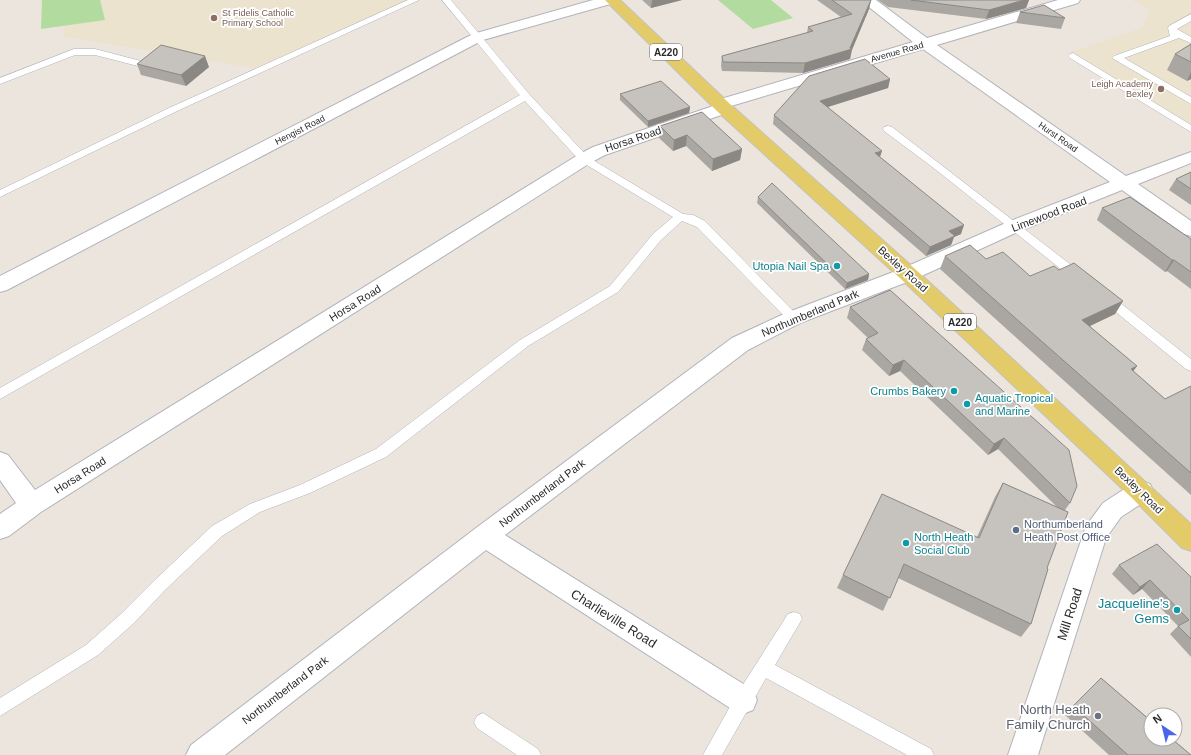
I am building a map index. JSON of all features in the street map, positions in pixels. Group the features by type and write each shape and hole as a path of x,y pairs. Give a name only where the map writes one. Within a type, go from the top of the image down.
{"main road":[{"name":"Bexley Road","path":"610,0 722,106 908,274 1141,491 1191,540"}],"street":[{"name":"Hengist Road","path":"0,284 478,37 610,0"},
{"name":"Hurst Road","path":"867,0 924,43 1191,230"},
{"name":"Avenue Road","path":"722,106 924,43 1073,0"},
{"name":"Horsa Road","path":"0,528 32,505 584,159 599,151 722,106"},
{"name":"Limewood Road","path":"908,274 1016,226 1191,157"},
{"name":"Northumberland Park","path":"204,754 485,536 740,344 793,318 908,274"},
{"path":"0,462 32,505"},
{"name":"Mill Road","path":"1022,755 1095,534 1112,510 1141,491"},
{"name":"Charlieville Road","path":"485,536 743,700"}],"lane":[{"path":"0,194 172,110 415,0"},
{"path":"446,0 526,96 584,159 680,217 689,218 701,224 793,318"},
{"path":"1191,16 1172,28 1175,37 1117,58 1191,101"},
{"path":"1173,31 1191,40"},
{"path":"0,81 74,52 95,52 138,63"},
{"path":"1073,56 1191,129"},
{"path":"0,394 526,96"},
{"path":"888,130 1016,226 1191,366"},
{"path":"0,708 92,650 128,618 160,585 217,531 255,508 305,489 381,453 524,343 614,289 657,237 680,217"},
{"path":"712,755 743,700 794,619"},
{"path":"763,667 925,755"},
{"path":"483,722 532,755"}],"shaded area":[{"name":"St Fidelis Catholic Primary School","path":"58,0 407,0 256,68 65,37"},
{"name":"Leigh Academy Bexley","path":"1132,0 1191,0 1191,126 1071,52 1142,28 1150,10"}],"green space":[{"path":"42,0 100,0 105,20 41,29"},
{"path":"718,0 771,0 793,18 753,29"}],"building":[{"path":"832,0 871,0 850,48 852,49 805,63 723,62 722,56 813,31 808,27 852,14"},
{"path":"911,0 1024,0 989,10"},
{"path":"1044,5 1065,18 1020,12"},
{"path":"1191,44 1191,62 1175,54"},
{"path":"161,45 205,56 181,75 137,64"},
{"path":"865,59 890,79 820,101 882,151 875,153 964,225 949,231 955,236 930,247 774,115 809,76"},
{"path":"661,81 690,107 648,121 620,94"},
{"path":"702,112 742,149 713,159 687,135 674,140 660,126"},
{"path":"1191,172 1191,189 1176,179"},
{"path":"772,183 869,274 847,283 758,197"},
{"path":"1130,197 1191,239 1191,272 1172,260 1102,208"},
{"path":"970,245 986,259 1003,252 1030,276 1054,266 1059,270 1074,263 1123,301 1082,320 1137,366 1131,369 1165,399 1191,386 1191,473 945,256"},
{"path":"890,290 1069,450 1077,486 1070,503 1004,438 994,444 904,360 893,365 866,339 878,333 850,307"},
{"path":"1003,483 1068,512 1047,568 1048,569 1031,624 904,564 890,598 843,575 882,494 979,538"},
{"path":"1157,544 1191,577 1191,639 1178,626 1189,620 1150,580 1140,587 1119,565"},
{"path":"1101,678 1143,714 1143,747 1182,747 1191,755 1128,755 1073,706"}],"place":[{"name":"St Fidelis Catholic Primary School","path":"214,18"},
{"name":"Leigh Academy Bexley","path":"1161,89"},
{"name":"Utopia Nail Spa","path":"837,266"},
{"name":"Crumbs Bakery","path":"954,391"},
{"name":"Aquatic Tropical and Marine","path":"967,404"},
{"name":"Northumberland Heath Post Office","path":"1016,530"},
{"name":"North Heath Social Club","path":"906,543"},
{"name":"Jacqueline's Gems","path":"1177,610"},
{"name":"North Heath Family Church","path":"1098,716"}]}
